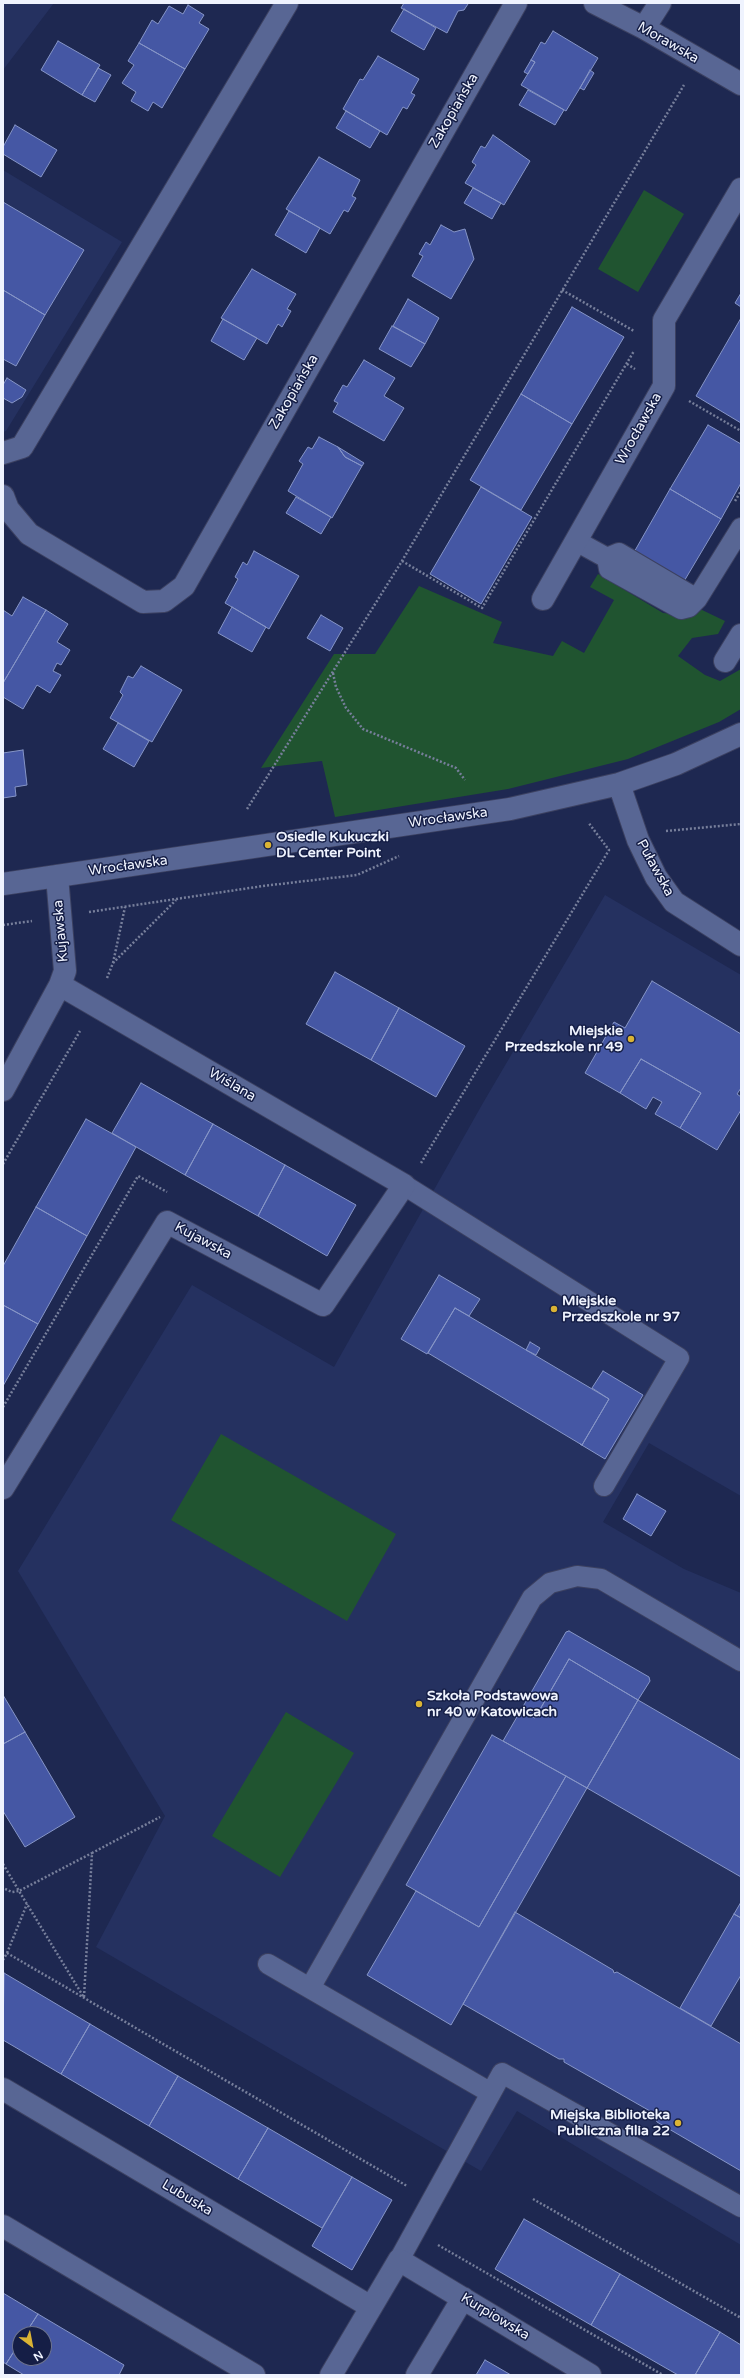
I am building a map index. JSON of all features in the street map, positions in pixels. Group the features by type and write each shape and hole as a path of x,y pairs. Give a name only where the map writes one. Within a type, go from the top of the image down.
{"street":[{"path":"3,454 22,447 288,3"},
{"name":"Zakopiańska","path":"3,496 8,509 29,534 143,602 164,601 184,586 516,3"},
{"name":"Morawska","path":"595,3 644,28 741,84"},
{"path":"644,28 660,3"},
{"name":"Wrocławska","path":"543,599 664,386 664,320 741,189"},
{"path":"725,661 741,635"},
{"name":"Wrocławska","path":"3,884 510,809 619,784 676,764 741,734"},
{"name":"Puławska","path":"619,784 638,840 656,877 674,902 740,942"},
{"name":"Kujawska","path":"3,1090 60,985 65,971 57,876"},
{"name":"Wiślana","path":"60,985 404,1185"},
{"name":"Kujawska","path":"3,1488 167,1222 323,1305 404,1185"},
{"name":"Lubuska","path":"3,2089 371,2307"},
{"path":"3,2226 254,2375"},
{"path":"331,2375 399,2260"},
{"name":"Kurpiowska","path":"399,2260 590,2375"},
{"path":"417,2375 463,2298"}],"lane":[{"path":"576,541 607,558 619,553 697,599 741,528"},
{"path":"404,1185 679,1358 604,1486"},
{"path":"310,1988 532,1598 550,1583 577,1576 601,1579 741,1661"},
{"path":"268,1964 491,2093"},
{"path":"399,2260 502,2073 741,2207"}],"path":[{"path":"247,809 402,561 698,60"},
{"path":"562,290 636,332"},
{"path":"402,561 482,608 636,347"},
{"path":"333,672 336,687 346,708 363,728 456,768 465,780"},
{"path":"419,1166 609,850 589,822 582,823"},
{"path":"658,832 741,824"},
{"path":"3,925 176,899 357,875 400,856"},
{"path":"113,963 176,899"},
{"path":"3,1164 95,1005 113,963 125,907"},
{"path":"3,1888 12,1892 19,1891 160,1817"},
{"path":"84,1997 92,1853"},
{"path":"3,1864 84,1997"},
{"path":"3,1960 27,1904"},
{"path":"7,1953 345,2148 431,2202"},
{"path":"533,2199 741,2318"},
{"path":"415,2232 663,2375"}],"shaded area":[{"path":"3,3 54,3 3,70"},
{"path":"3,170 122,242 6,431 3,432"},
{"name":"Szkoła Podstawowa nr 40 w Katowicach","path":"605,895 741,975 741,1496 649,1443 603,1522 684,1569 741,1593 741,2245 517,2111 481,2171 96,1947 165,1816 18,1571 192,1285 334,1367 483,1103"}],"green space":[{"path":"644,190 684,214 638,292 598,269"},
{"path":"598,574 663,613 684,615 700,609 725,621 718,634 692,638 678,656 705,675 720,681 741,669 741,709 719,722 628,759 508,789 335,817 322,761 261,768 334,654 375,654 419,586 502,622 493,643 553,656 562,641 584,653 614,600 590,587"},
{"path":"221,1434 396,1534 347,1621 171,1520"},
{"path":"286,1712 354,1753 280,1877 212,1836"}],"building":[{"path":"404,3 468,4 464,10 458,11 447,33 401,8"},
{"path":"188,5 204,15 199,23 209,29 185,69 139,43 152,20 158,24 169,6 183,14"},
{"path":"404,9 436,28 424,50 391,31"},
{"path":"553,31 598,58 566,111 521,85 535,62 531,60 541,42 545,44"},
{"path":"58,41 100,65 82,95 41,70"},
{"path":"139,43 185,69 162,108 153,102 148,111 131,101 136,92 122,83 134,65 128,61"},
{"path":"378,56 419,79 411,93 415,95 407,109 403,107 387,135 343,109 360,79 363,80"},
{"path":"531,60 535,62 528,74 524,72"},
{"path":"98,68 111,75 95,102 82,95"},
{"path":"590,70 594,73 584,90 580,88"},
{"path":"528,90 564,110 555,125 519,105"},
{"path":"346,111 380,131 370,148 336,128"},
{"path":"15,125 57,150 41,177 3,154 3,147"},
{"path":"493,135 530,161 504,205 465,183 476,165 472,162 481,146 485,148"},
{"path":"319,157 360,180 352,196 356,198 348,212 344,210 330,234 286,209"},
{"path":"473,188 501,203 492,219 464,203"},
{"path":"3,202 84,250 45,315 3,290"},
{"path":"289,211 320,228 306,253 275,235"},
{"path":"441,225 454,232 465,229 474,259 451,299 412,276 423,256 419,254 426,242 430,245"},
{"path":"252,269 296,294 287,309 291,311 282,327 278,324 267,344 221,318"},
{"path":"3,290 45,315 16,366 3,359"},
{"path":"741,293 741,307 735,303"},
{"path":"408,299 439,318 425,344 393,326"},
{"path":"572,307 624,337 572,424 521,394"},
{"path":"741,318 741,423 696,396"},
{"path":"223,319 257,338 244,360 211,341"},
{"path":"392,326 425,344 411,367 379,349"},
{"path":"364,360 395,378 384,396 404,408 384,441 333,412 338,403 334,401 343,385 347,387"},
{"path":"7,378 26,390 22,397 12,403 3,398 3,385"},
{"path":"521,394 572,424 521,510 470,480"},
{"path":"708,425 741,444 741,483 721,519 670,489"},
{"path":"319,437 338,447 345,457 362,466 332,518 288,491 303,464 299,461 308,447 312,449"},
{"path":"338,447 364,463 362,466 345,457"},
{"path":"481,487 532,517 481,604 430,574"},
{"path":"670,489 721,519 683,583 633,554"},
{"path":"296,497 331,517 321,534 286,513"},
{"path":"254,551 299,576 269,629 225,603 238,579 235,577 243,562 247,565"},
{"path":"23,597 46,610 3,683 3,610 12,616"},
{"path":"232,607 266,627 252,652 218,633"},
{"path":"46,610 68,624 57,642 70,650 61,665 57,663 53,671 61,675 50,693 37,685 23,709 3,697 3,683"},
{"path":"321,615 343,628 330,651 307,638"},
{"path":"141,666 182,690 152,742 110,718 123,695 120,692 128,676 133,678"},
{"path":"118,723 149,741 134,767 103,749"},
{"path":"23,750 27,785 15,787 16,796 3,798 3,753"},
{"path":"335,972 399,1008 371,1060 306,1024"},
{"path":"652,981 741,1034 741,1088 737,1094 741,1097 741,1110 717,1150 680,1128 701,1093 641,1059 620,1093 585,1073 614,1022 625,1028"},
{"path":"399,1008 465,1046 436,1097 371,1060"},
{"path":"641,1059 701,1093 680,1128 655,1114 662,1102 653,1097 646,1109 620,1093"},
{"path":"141,1083 213,1124 185,1175 112,1133"},
{"path":"86,1119 136,1147 87,1236 36,1207"},
{"path":"213,1124 285,1165 258,1216 185,1175"},
{"path":"285,1165 356,1205 327,1256 258,1216"},
{"path":"36,1207 87,1236 38,1324 3,1305 3,1266"},
{"path":"439,1275 480,1299 469,1316 455,1308 427,1354 401,1339"},
{"path":"3,1305 38,1324 3,1386"},
{"path":"455,1308 609,1399 582,1445 428,1353"},
{"path":"530,1342 540,1348 536,1355 526,1350"},
{"path":"603,1371 643,1395 605,1459 580,1444 582,1445 609,1399 592,1388"},
{"path":"637,1494 666,1511 651,1536 623,1519"},
{"path":"569,1631 649,1677 650,1681 638,1700 569,1659 535,1718 521,1710 566,1632"},
{"path":"569,1659 638,1700 587,1788 503,1741 521,1710 535,1718"},
{"path":"3,1695 25,1732 3,1744"},
{"path":"638,1700 741,1760 741,1877 587,1788"},
{"path":"25,1732 75,1817 25,1847 3,1811 3,1744"},
{"path":"492,1735 566,1776 479,1927 406,1885"},
{"path":"566,1776 587,1788 451,2025 367,1975 416,1891 479,1927"},
{"path":"741,1902 741,1918 734,1914"},
{"path":"515,1912 613,1970 614,1973 617,1972 741,2044 741,2171 657,2122 655,2118 657,2115 564,2062 564,2059 559,2059 463,2004"},
{"path":"734,1914 741,1918 741,1975 711,2026 680,2008"},
{"path":"4,1973 90,2024 61,2074 3,2040"},
{"path":"90,2024 178,2076 149,2126 61,2074"},
{"path":"178,2076 268,2128 238,2179 149,2126"},
{"path":"268,2128 352,2177 322,2228 238,2179"},
{"path":"352,2177 392,2200 352,2270 312,2246"},
{"path":"524,2219 620,2274 591,2325 495,2269"},
{"path":"620,2274 720,2332 695,2375 678,2375 591,2325"},
{"path":"3,2293 38,2314 30,2326 12,2326 12,2355 6,2364 3,2362"},
{"path":"38,2314 124,2365 119,2375 24,2375 6,2364 12,2355 12,2366 52,2366 52,2326 30,2326"},
{"path":"720,2332 741,2345 741,2375 695,2375"},
{"path":"485,2360 511,2375 476,2375"}],"place":[{"name":"Osiedle Kukuczki DL Center Point","path":"268,845"},
{"name":"Miejskie Przedszkole nr 49","path":"631,1039"},
{"name":"Miejskie Przedszkole nr 97","path":"554,1309"},
{"name":"Szkoła Podstawowa nr 40 w Katowicach","path":"419,1704"},
{"name":"Miejska Biblioteka Publiczna filia 22","path":"678,2123"}]}
